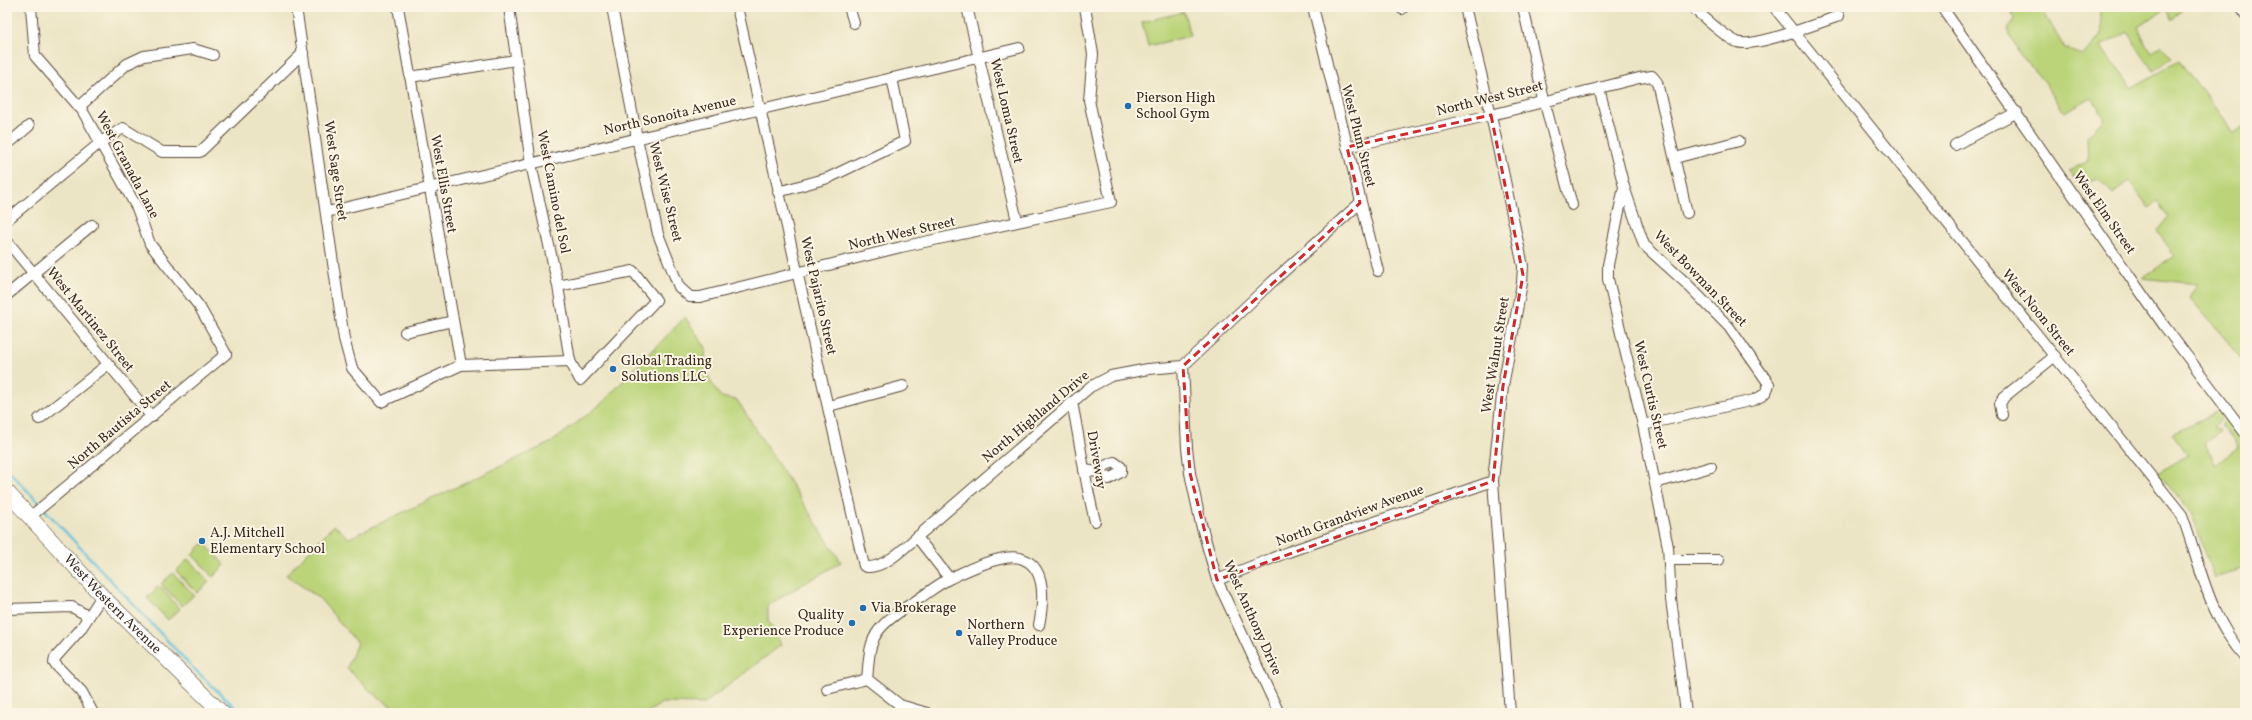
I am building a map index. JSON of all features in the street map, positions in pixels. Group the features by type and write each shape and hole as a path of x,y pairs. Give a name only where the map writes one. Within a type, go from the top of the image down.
{"street":[{"name":"West Granada Lane","path":"31,7 35,56 79,107 101,142 137,208 150,244 199,306 226,354"},
{"name":"West Sage Street","path":"296,7 327,212 344,339 352,368 381,402 461,365"},
{"name":"West Ellis Street","path":"398,7 461,365"},
{"name":"West Camino del Sol","path":"509,7 531,164 558,286 570,361 580,380 656,300 633,271 558,286"},
{"name":"West Wise Street","path":"612,7 637,138 658,234 679,287 690,297 700,297"},
{"name":"West Pajarito Street","path":"737,7 778,192 799,274 829,406 864,566 871,568 888,560"},
{"path":"849,7 854,23"},
{"name":"West Loma Street","path":"967,7 1017,221"},
{"name":"North West Street","path":"700,297 799,274 894,249 1017,221 1111,202 1089,100 1093,54 1085,7"},
{"name":"West Plum Street","path":"1313,7 1360,203 1378,271"},
{"name":"West Walnut Street","path":"1465,7 1491,115 1523,275 1503,386 1493,481 1510,713"},
{"path":"1523,7 1544,100 1572,205"},
{"name":"West Noon Street","path":"1774,7 2182,515 2212,604 2223,629 2245,657"},
{"name":"West Elm Street","path":"1942,7 2017,112 2165,327 2245,433"},
{"path":"2241,7 2245,14"},
{"path":"1695,10 1732,38 1743,44 1794,32 1839,16"},
{"name":"North Sonoita Avenue","path":"327,212 1019,48"},
{"path":"79,107 127,64 144,56 193,49 213,55"},
{"path":"7,220 101,142 123,128 162,152 200,152 303,53"},
{"path":"410,77 516,60"},
{"name":"North West Street","path":"1347,147 1491,115 1544,100 1652,76 1657,82 1675,158"},
{"path":"778,192 828,178 905,141 892,78"},
{"name":"West Curtis Street","path":"1599,88 1624,187 1608,264 1608,279 1656,483 1669,560 1671,599 1686,713"},
{"path":"1955,145 2017,112"},
{"path":"7,145 29,126"},
{"path":"1687,213 1675,158 1739,141"},
{"name":"West Bowman Street","path":"1624,187 1644,245 1686,283 1729,327 1766,377 1769,384 1768,390 1762,396 1754,400 1643,425"},
{"path":"1183,366 1272,282 1360,203"},
{"path":"7,295 92,225"},
{"name":"West Martinez Street","path":"7,240 107,365 152,417"},
{"path":"405,332 453,321"},
{"name":"North Bautista Street","path":"31,516 226,354"},
{"path":"2002,416 2000,404 2004,397 2055,356"},
{"path":"461,365 570,361"},
{"path":"39,419 107,365"},
{"name":"North Highland Drive","path":"888,560 917,537 1090,388 1111,376 1148,369 1183,366"},
{"name":"West Anthony Drive","path":"1183,366 1190,472 1201,524 1217,580 1279,713"},
{"path":"829,406 903,386"},
{"name":"Driveway","path":"1072,402 1085,482 1095,521"},
{"path":"1656,483 1710,467"},
{"path":"1084,470 1098,472"},
{"name":"North Grandview Avenue","path":"1217,580 1288,552 1493,481"},
{"name":"West Western Avenue","path":"7,492 31,516 102,596 222,713"},
{"path":"917,537 949,578"},
{"path":"867,679 870,650 880,629 890,619 949,578 993,561 1021,558 1031,565 1038,574 1042,586 1042,611 1039,625"},
{"path":"1669,560 1719,560"},
{"path":"93,713 82,692 54,663 54,658 80,630 102,596"},
{"path":"7,609 72,607 88,616"},
{"path":"826,689 867,679"},
{"path":"867,679 900,705 927,713"}],"highlighted area":[{"path":"1491,115 1523,275 1503,386 1493,481 1217,580 1190,473 1183,366 1360,203 1347,147"}],"green space":[{"path":"2010,7 2046,7 2045,14 2065,49 2082,55 2092,47 2102,34 2099,7 2184,7 2172,21 2165,9 2138,27 2152,53 2161,45 2172,58 2153,71 2127,32 2101,46 2125,77 2131,88 2179,61 2220,113 2233,134 2245,125 2245,165 2242,167 2245,172 2245,367 2228,342 2189,297 2197,284 2142,278 2175,256 2157,231 2169,216 2158,202 2149,208 2129,181 2113,194 2098,179 2077,182 2069,171 2088,161 2087,136 2105,118 2091,98 2064,112 2044,82 2019,53 2008,30 2014,19"},
{"path":"1184,12 1190,36 1148,46 1142,22"},
{"path":"685,317 706,348 706,368 713,385 721,397 737,400 841,562 768,605 768,620 781,645 704,704 662,703 647,713 401,713 370,691 347,668 357,643 320,599 286,575 334,525 349,538 552,442 601,404"},
{"path":"2222,409 2226,413 2213,426 2221,430 2205,444 2216,465 2238,447 2221,424 2227,418 2245,442 2245,569 2214,578 2191,512 2157,474 2188,455 2173,434"},
{"path":"204,543 225,565 213,577 192,554"},
{"path":"188,559 209,582 197,593 176,571"},
{"path":"173,573 194,595 182,606 161,584"},
{"path":"159,586 180,609 168,620 147,598"}],"waterway":[{"path":"7,469 41,505"},
{"path":"44,509 192,667 241,713"}],"place":[{"name":"Pierson High School Gym","path":"1128,106"},
{"name":"Global Trading Solutions LLC","path":"613,369"},
{"name":"A.J. Mitchell Elementary School","path":"202,541"},
{"name":"Via Brokerage","path":"863,608"},
{"name":"Quality Experience Produce","path":"852,623"},
{"name":"Northern Valley Produce","path":"959,633"}]}
